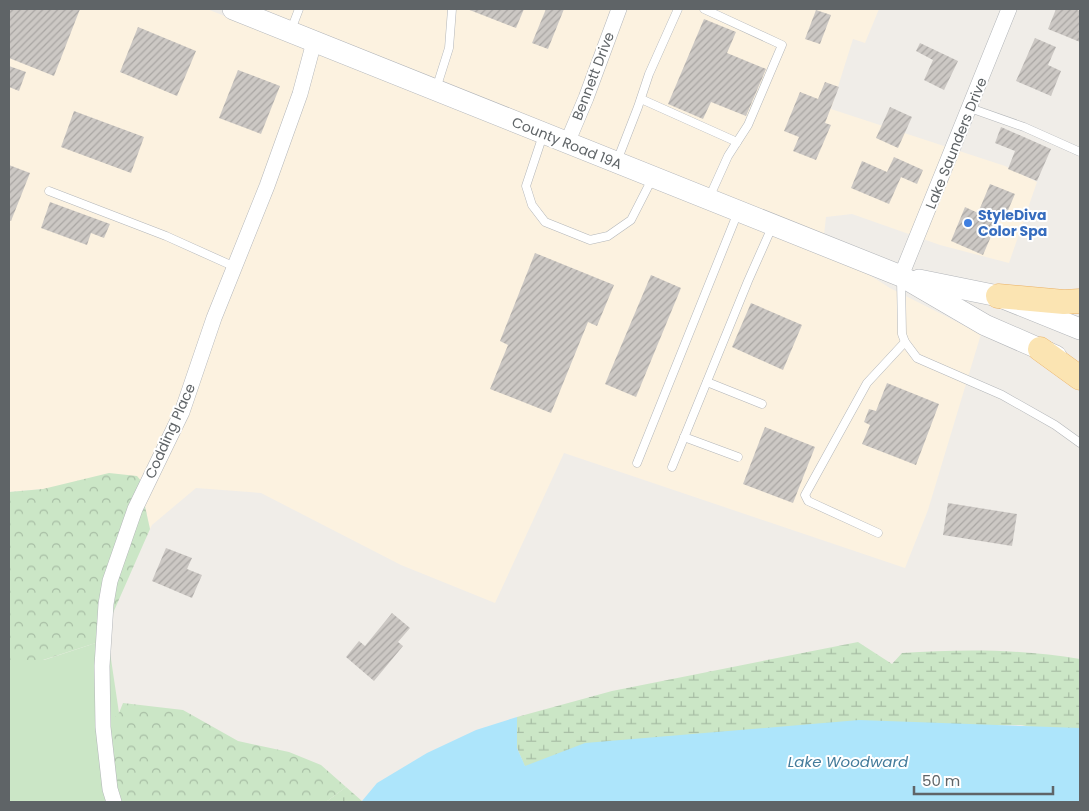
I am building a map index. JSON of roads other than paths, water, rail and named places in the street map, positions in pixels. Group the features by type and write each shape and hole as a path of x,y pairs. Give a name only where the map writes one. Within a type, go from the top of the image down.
{"main road":[{"name":"County Road 19A","path":"233,9 902,276"},
{"path":"902,276 998,296 1064,302 1080,301"},
{"path":"902,276 984,325 1080,366"},
{"path":"998,296 1080,329"},
{"path":"1040,349 1080,378"}],"street":[{"name":"Bennett Drive","path":"567,143 620,9"},
{"name":"Lake Saunders Drive","path":"902,276 1009,9"},
{"name":"Codding Place","path":"114,802 110,789 103,727 102,666 106,604 110,581 135,509 182,412 214,318 267,186 300,94 314,42"}],"lane":[{"path":"291,32 299,9"},
{"path":"436,90 449,48 452,9"},
{"path":"616,163 649,74 678,9"},
{"path":"704,9 782,45 748,125 728,156 708,199"},
{"path":"641,99 737,142"},
{"path":"970,108 1024,127 1080,152"},
{"path":"544,134 526,186 532,206 545,222 590,240 608,236 631,220 653,178"},
{"path":"50,191 166,236 235,267"},
{"path":"637,463 738,211"},
{"path":"672,467 748,280 773,225"},
{"path":"902,276 902,334 905,342 917,358 1002,395 1054,425 1080,443"},
{"path":"878,533 808,501 805,496 867,383 905,342"},
{"path":"707,382 762,404"},
{"path":"684,437 738,457"}],"water":[{"name":"Lake Woodward","path":"517,717 517,748 525,766 585,743 859,720 1080,728 1080,802 362,801 377,783 427,753 476,730"}],"place":[{"name":"StyleDiva Color Spa","path":"968,223"}]}
